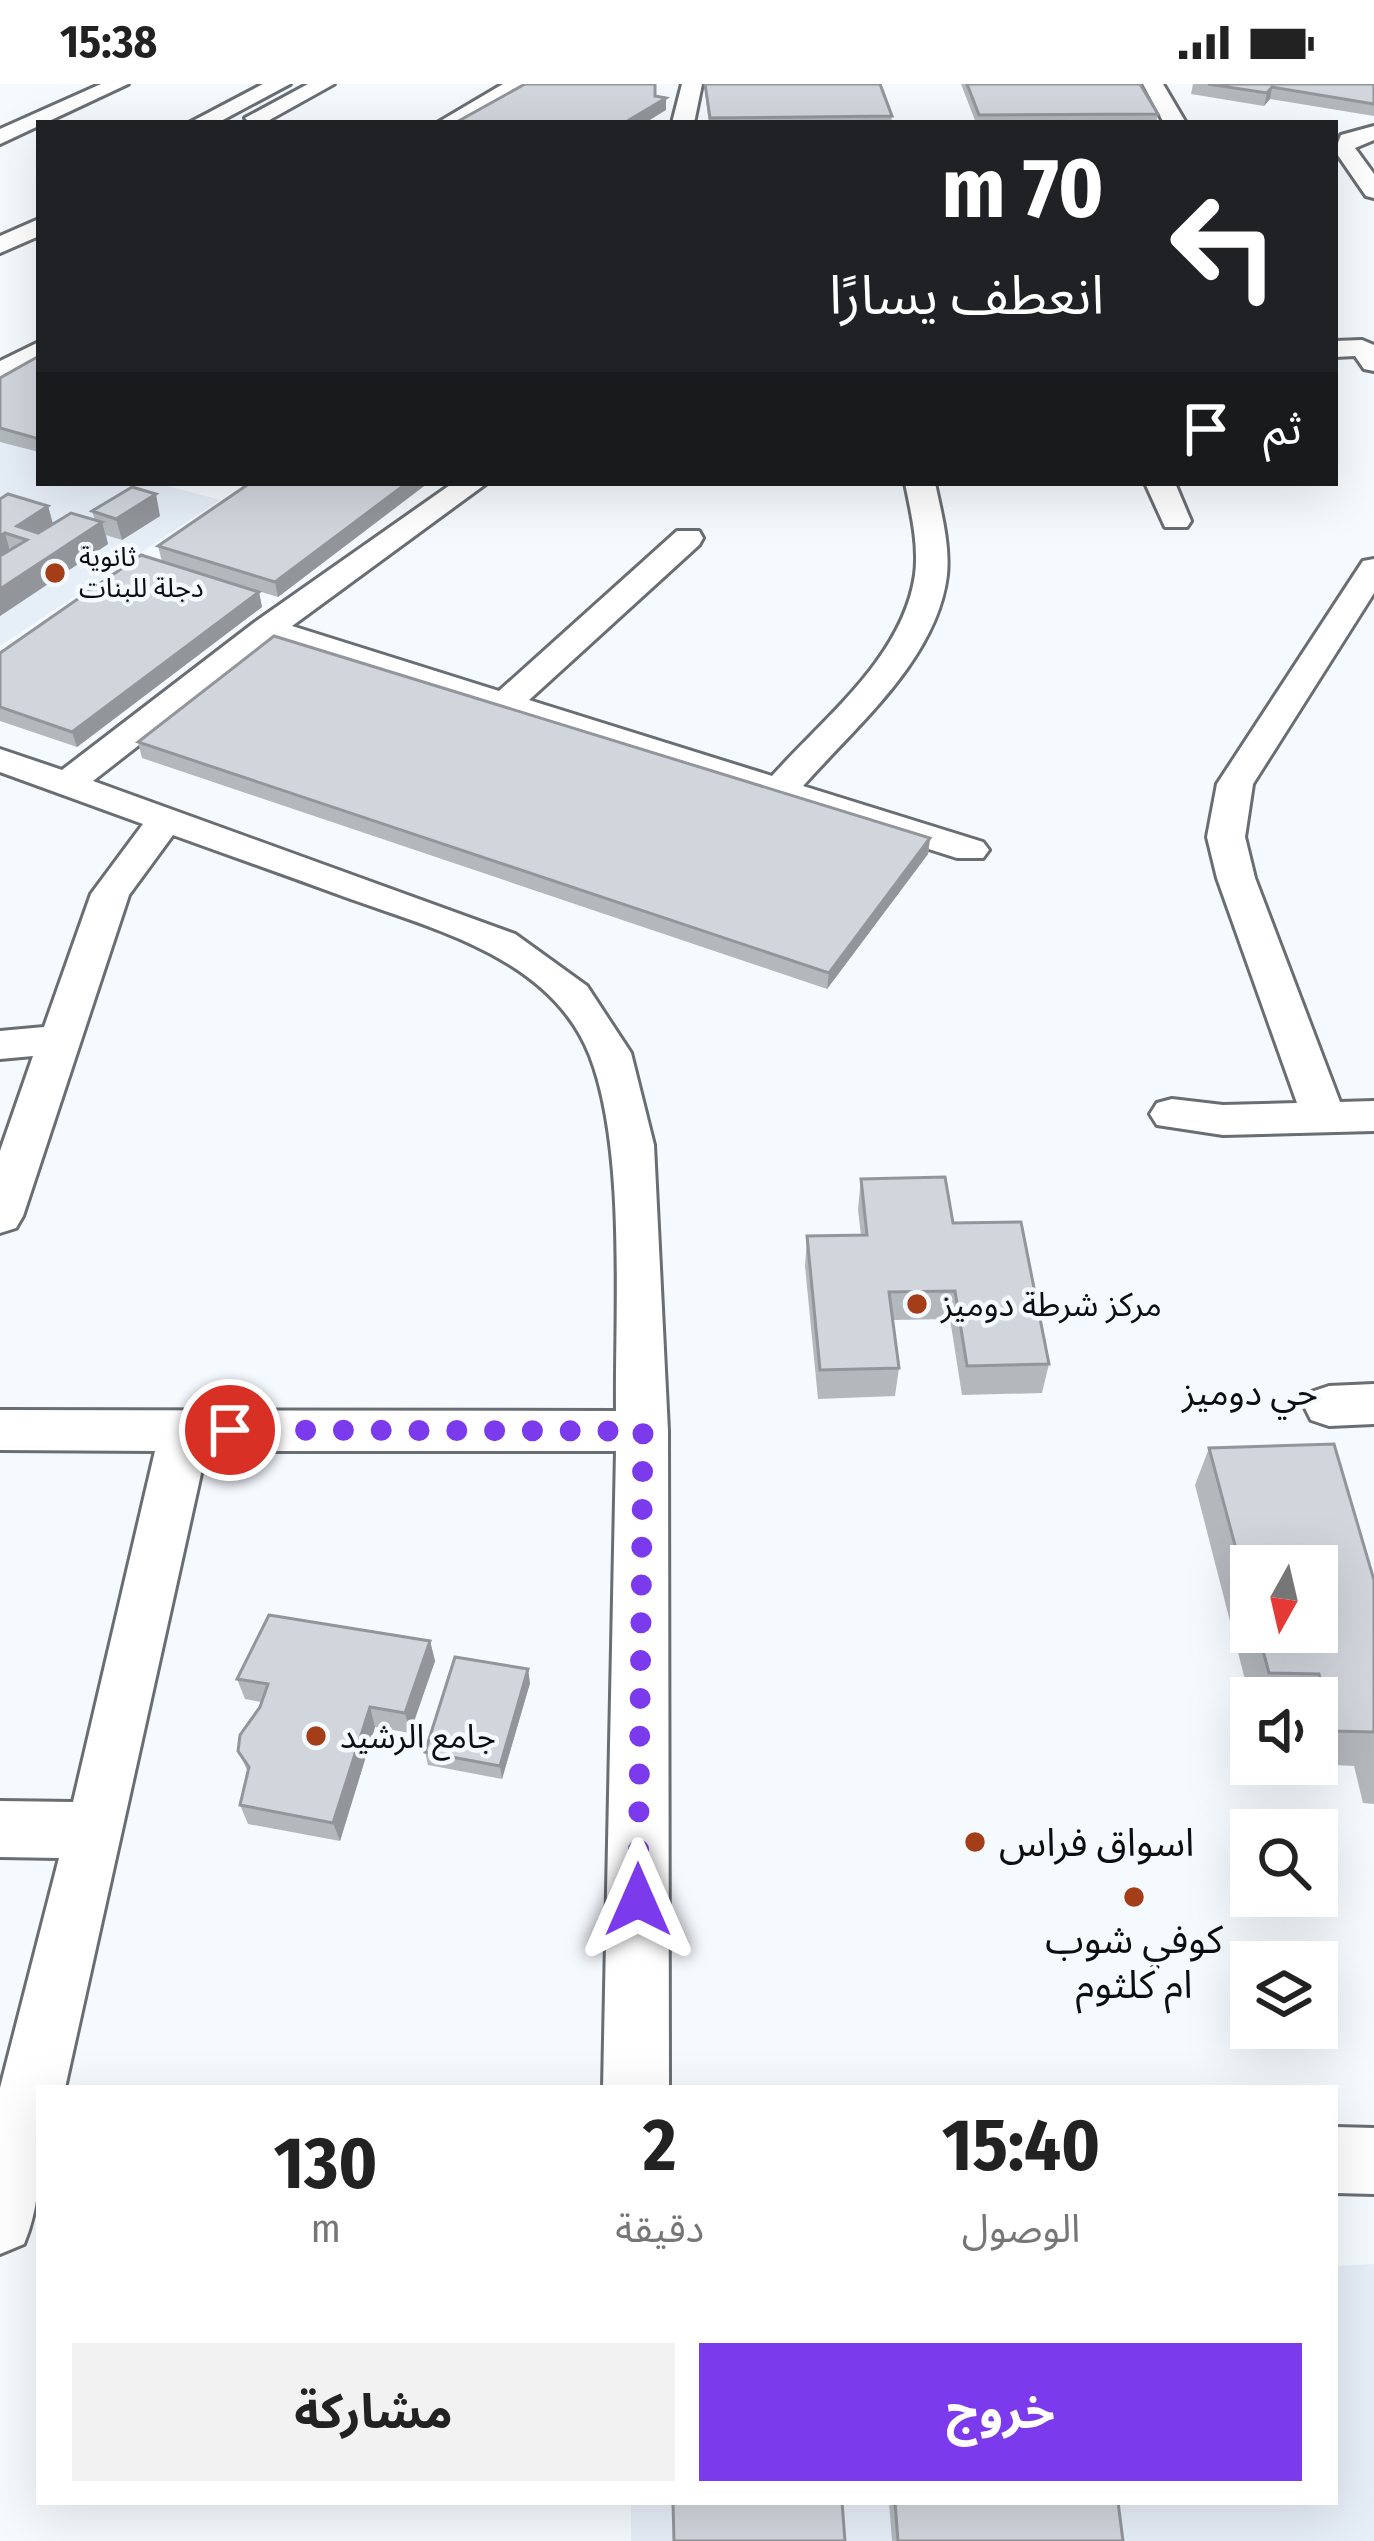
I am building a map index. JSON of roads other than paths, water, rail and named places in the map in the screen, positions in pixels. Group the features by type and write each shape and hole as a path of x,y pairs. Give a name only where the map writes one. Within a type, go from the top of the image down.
{"street":[{"path":"37,120 118,84"},
{"path":"206,120 280,84"},
{"path":"252,120 324,84"},
{"path":"453,120 518,84"},
{"path":"683,120 692,84"},
{"path":"1153,84 1173,120"},
{"path":"19,103 89,119"},
{"path":"0,137 36,120"},
{"path":"1338,133 1374,133"},
{"path":"1374,133 1349,140 1344,148 1374,191"},
{"path":"1,220 36,202"},
{"path":"1,220 36,227"},
{"path":"0,245 36,227"},
{"path":"1338,349 1362,348 1374,363"},
{"path":"0,372 36,352"},
{"path":"66,784 268,629 468,486"},
{"path":"778,790 899,651 920,618 931,579 931,536 921,486"},
{"path":"1161,486 1176,521"},
{"path":"505,704 688,538"},
{"path":"1325,1119 1236,878 1226,837 1227,809 1244,764 1374,568"},
{"path":"268,629 970,850"},
{"path":"0,760 480,932 535,962 581,1007 608,1049 625,1107 643,1431 636,2085"},
{"path":"0,1216 9,1161 60,1040 110,894 166,820"},
{"path":"0,1045 60,1040"},
{"path":"1172,1114 1223,1120 1374,1116"},
{"path":"0,1430 643,1431"},
{"path":"0,2220 97,1830 185,1430"},
{"path":"0,1829 97,1830"},
{"path":"1338,2160 1374,2161"},
{"path":"0,2232 36,2224"}],"place":[{"name":"ثانوية دجلة للبنات","path":"55,573"},
{"name":"مركز شرطة دوميز","path":"917,1304"},
{"name":"جامع الرشيد","path":"316,1736"},
{"name":"اسواق فراس","path":"975,1842"},
{"name":"كوفي شوب ام كلثوم","path":"1134,1897"}],"district":[{"name":"حي دوميز","path":"1250,1392"}]}
